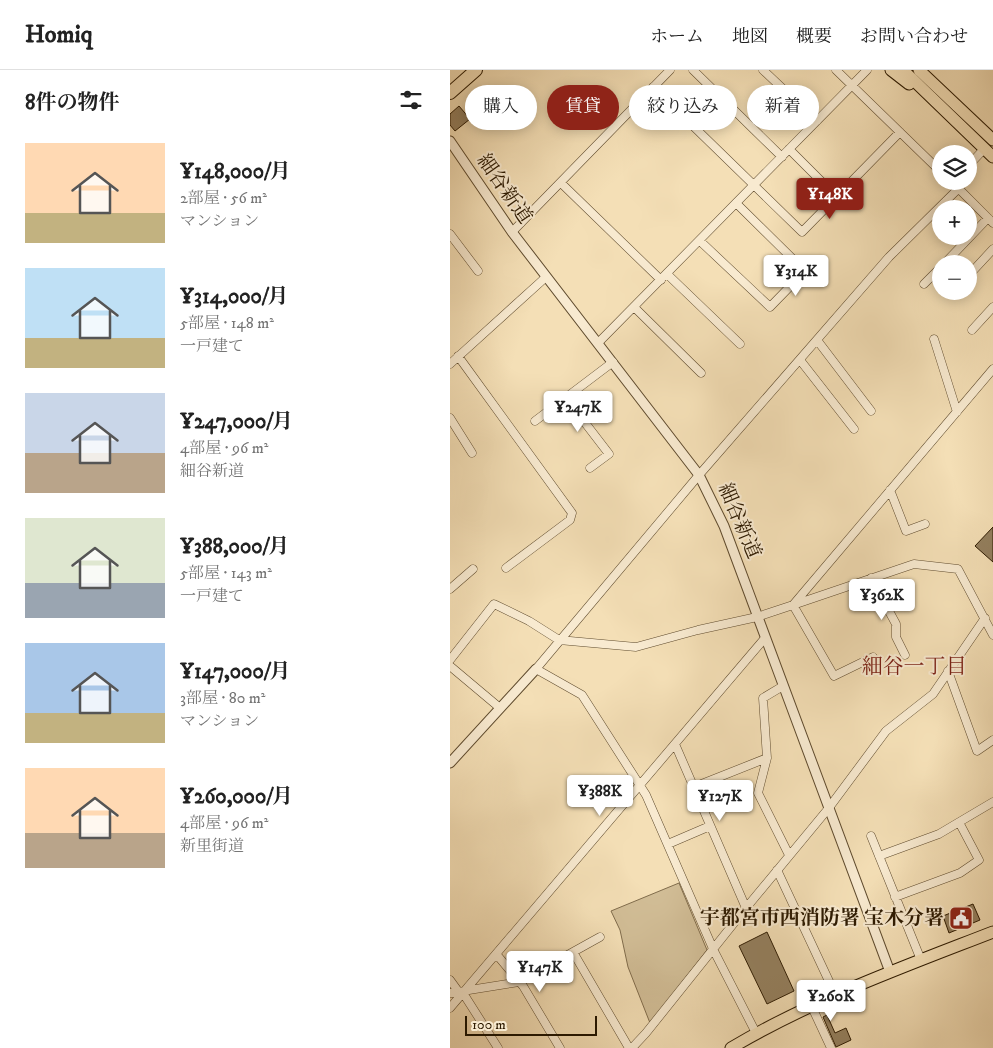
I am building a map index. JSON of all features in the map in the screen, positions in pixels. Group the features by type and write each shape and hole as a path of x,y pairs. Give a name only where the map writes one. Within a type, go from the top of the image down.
{"highway":[{"path":"450,93 474,70"}],"main road":[{"path":"890,70 904,82 929,95"},
{"path":"903,70 993,157"},
{"path":"921,71 993,140"},
{"path":"731,1048 756,1033 835,994 993,932"}],"street":[{"path":"655,85 670,70"},
{"path":"693,70 782,157"},
{"path":"764,70 780,85"},
{"path":"836,70 932,163"},
{"path":"819,119 867,70"},
{"path":"512,232 629,112"},
{"path":"697,130 802,232 900,132"},
{"path":"598,344 808,130"},
{"name":"細谷新道","path":"450,141 512,232 699,475 717,508 890,972"},
{"path":"790,149 837,197"},
{"path":"977,156 984,149"},
{"path":"561,183 664,278 740,344"},
{"path":"450,763 536,669 699,475 889,257 957,190"},
{"path":"954,255 991,220 959,190"},
{"path":"700,241 770,307 805,271 737,204"},
{"path":"450,234 478,271"},
{"path":"977,266 993,249"},
{"path":"924,284 932,276"},
{"path":"450,364 546,277"},
{"path":"634,307 701,373"},
{"path":"972,330 993,307"},
{"path":"934,339 957,412"},
{"path":"816,340 871,411"},
{"path":"458,356 572,513 570,520 506,568"},
{"path":"800,360 854,429"},
{"path":"535,421 613,362"},
{"path":"792,605 993,369"},
{"path":"566,398 609,454 590,468"},
{"path":"450,418 472,453"},
{"path":"890,490 906,531 926,524"},
{"path":"450,660 494,604 529,621 559,640 636,647 698,630 758,617 914,564 958,569 993,635"},
{"path":"450,588 473,570"},
{"path":"871,578 896,624 896,637 906,655"},
{"path":"792,605 834,676 874,657"},
{"path":"573,952 630,1048 646,1033 714,951 746,908 828,809 886,731 933,694 985,618"},
{"path":"450,1008 459,992 497,954 765,638"},
{"path":"450,666 500,708"},
{"path":"536,669 582,695 640,786 668,844 714,951 756,1033"},
{"path":"948,672 977,751 993,740"},
{"path":"783,686 763,698 767,758 758,793 789,855"},
{"path":"675,744 746,908"},
{"path":"694,787 767,758"},
{"path":"879,856 939,834 992,806"},
{"path":"895,897 960,873 979,860 960,824"},
{"path":"668,844 710,826"},
{"path":"872,836 921,960"},
{"path":"777,870 835,994"},
{"path":"459,992 519,982 600,937"},
{"path":"497,954 519,982 560,1048"},
{"path":"450,980 498,1048"},
{"path":"811,1005 831,1048"}],"shaded area":[{"path":"679,883 707,950 650,1023 628,967 620,930 611,911"}],"building":[{"path":"459,106 465,113 465,123 455,131 450,125 450,114"},
{"path":"993,527 993,562 975,546"},
{"name":"宇都宮市西消防署 宝木分署","path":"973,904 980,920 949,933 943,916"},
{"path":"767,932 794,991 767,1004 739,946"},
{"path":"827,1015 835,1033 846,1028 851,1040 836,1047 823,1017"}],"place":[{"name":"宇都宮市西消防署 宝木分署","path":"961,918"}],"district":[{"name":"細谷一丁目","path":"914,667"}]}
